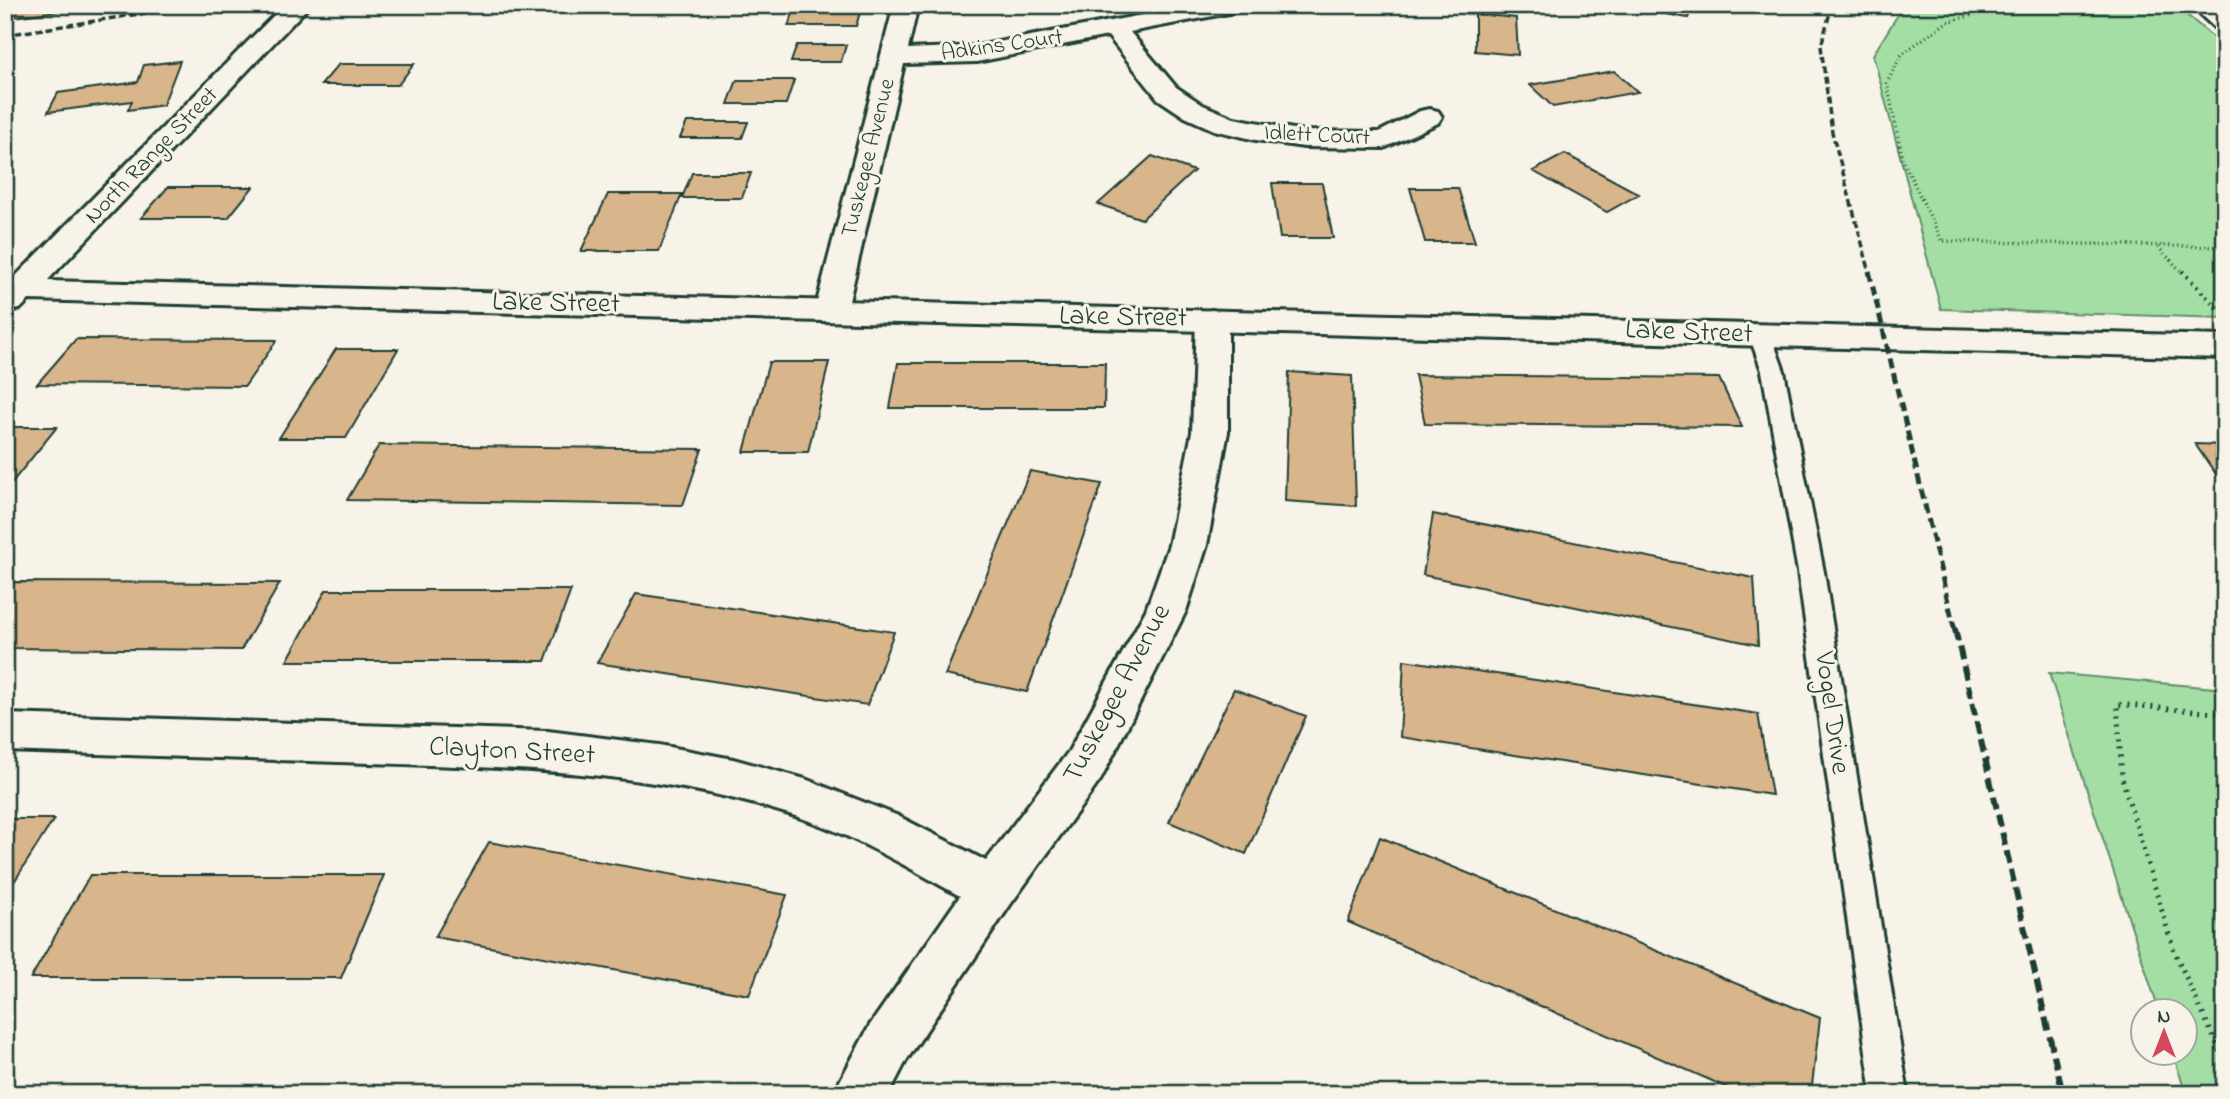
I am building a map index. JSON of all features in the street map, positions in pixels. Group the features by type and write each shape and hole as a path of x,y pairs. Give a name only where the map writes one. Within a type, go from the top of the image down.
{"street":[{"name":"North Range Street","path":"13,298 298,5"},
{"name":"Tuskegee Avenue","path":"831,310 906,5"},
{"name":"Adkins Court","path":"894,57 977,54 1234,5"},
{"path":"2202,5 2225,24"},
{"name":"Idlett Court","path":"1114,28 1167,93 1194,111 1224,124 1304,139 1384,140 1429,117"},
{"name":"Lake Street","path":"13,298 831,310 2225,347"},
{"name":"Tuskegee Avenue","path":"860,1094 888,1043 993,889 1085,765 1166,611 1188,545 1210,432 1212,320"},
{"name":"Clayton Street","path":"5,732 548,750 623,759 768,788 841,812 993,889"}],"lane":[{"name":"Vogel Drive","path":"1760,335 1773,371 1811,572 1889,1094"}],"path":[{"path":"2010,5 1947,22 1902,54 1886,83 1903,161 1942,241 2225,247"},
{"path":"2157,246 2225,317"},
{"path":"2225,715 2118,704 2122,778 2174,951 2225,1062"}],"green space":[{"path":"1904,5 2175,5 2225,47 2225,318 1941,309 1873,55"},
{"path":"2049,673 2225,689 2225,1094 2186,1094 2178,1068 2198,1068 2198,998 2155,998"}],"building":[{"path":"5,5 103,5 5,18"},
{"path":"1618,5 1693,5 1688,18"},
{"path":"795,9 861,9 856,26 788,26"},
{"path":"1475,14 1516,18 1518,55 1475,51"},
{"path":"797,45 846,45 841,62 791,62"},
{"path":"180,61 163,105 128,110 132,101 48,112 58,93 138,82 144,65"},
{"path":"339,64 414,64 398,85 321,85"},
{"path":"1614,71 1638,92 1553,107 1530,85"},
{"path":"737,80 794,80 786,104 728,104"},
{"path":"687,122 748,122 742,138 680,138"},
{"path":"1565,154 1639,194 1607,212 1533,171"},
{"path":"1152,156 1194,171 1142,219 1098,204"},
{"path":"692,173 751,173 742,198 682,198"},
{"path":"1272,183 1322,183 1333,238 1280,238"},
{"path":"168,187 253,187 228,218 141,218"},
{"path":"1410,188 1458,188 1475,242 1425,242"},
{"path":"608,194 682,194 659,251 581,251"},
{"path":"76,339 277,340 245,386 37,384"},
{"path":"336,349 398,349 346,438 279,438"},
{"path":"769,362 829,362 808,452 744,452"},
{"path":"898,363 1105,363 1104,408 890,408"},
{"path":"1289,372 1352,376 1356,506 1285,501"},
{"path":"1415,375 1719,378 1742,427 1425,424"},
{"path":"5,427 57,427 5,491"},
{"path":"2195,444 2225,445 2225,487"},
{"path":"379,445 702,449 683,505 347,500"},
{"path":"1030,471 1102,484 1027,692 945,675"},
{"path":"1433,514 1754,578 1758,645 1423,575"},
{"path":"13,582 280,583 241,650 5,648 5,592"},
{"path":"326,590 571,590 545,661 287,661"},
{"path":"636,594 894,632 867,705 597,663"},
{"path":"1404,660 1758,714 1772,795 1400,737"},
{"path":"1234,689 1306,716 1246,854 1169,822"},
{"path":"5,819 54,819 5,896"},
{"path":"1380,837 1820,1018 1811,1094 1742,1094 1348,922"},
{"path":"489,842 787,895 749,995 435,937"},
{"path":"90,875 384,875 341,978 31,978"}],"railway":[{"path":"5,35 197,5"},
{"path":"1832,5 1821,46 1832,132 1870,273"},
{"path":"1869,271 1955,631"},
{"path":"1955,629 2063,1094"}]}
